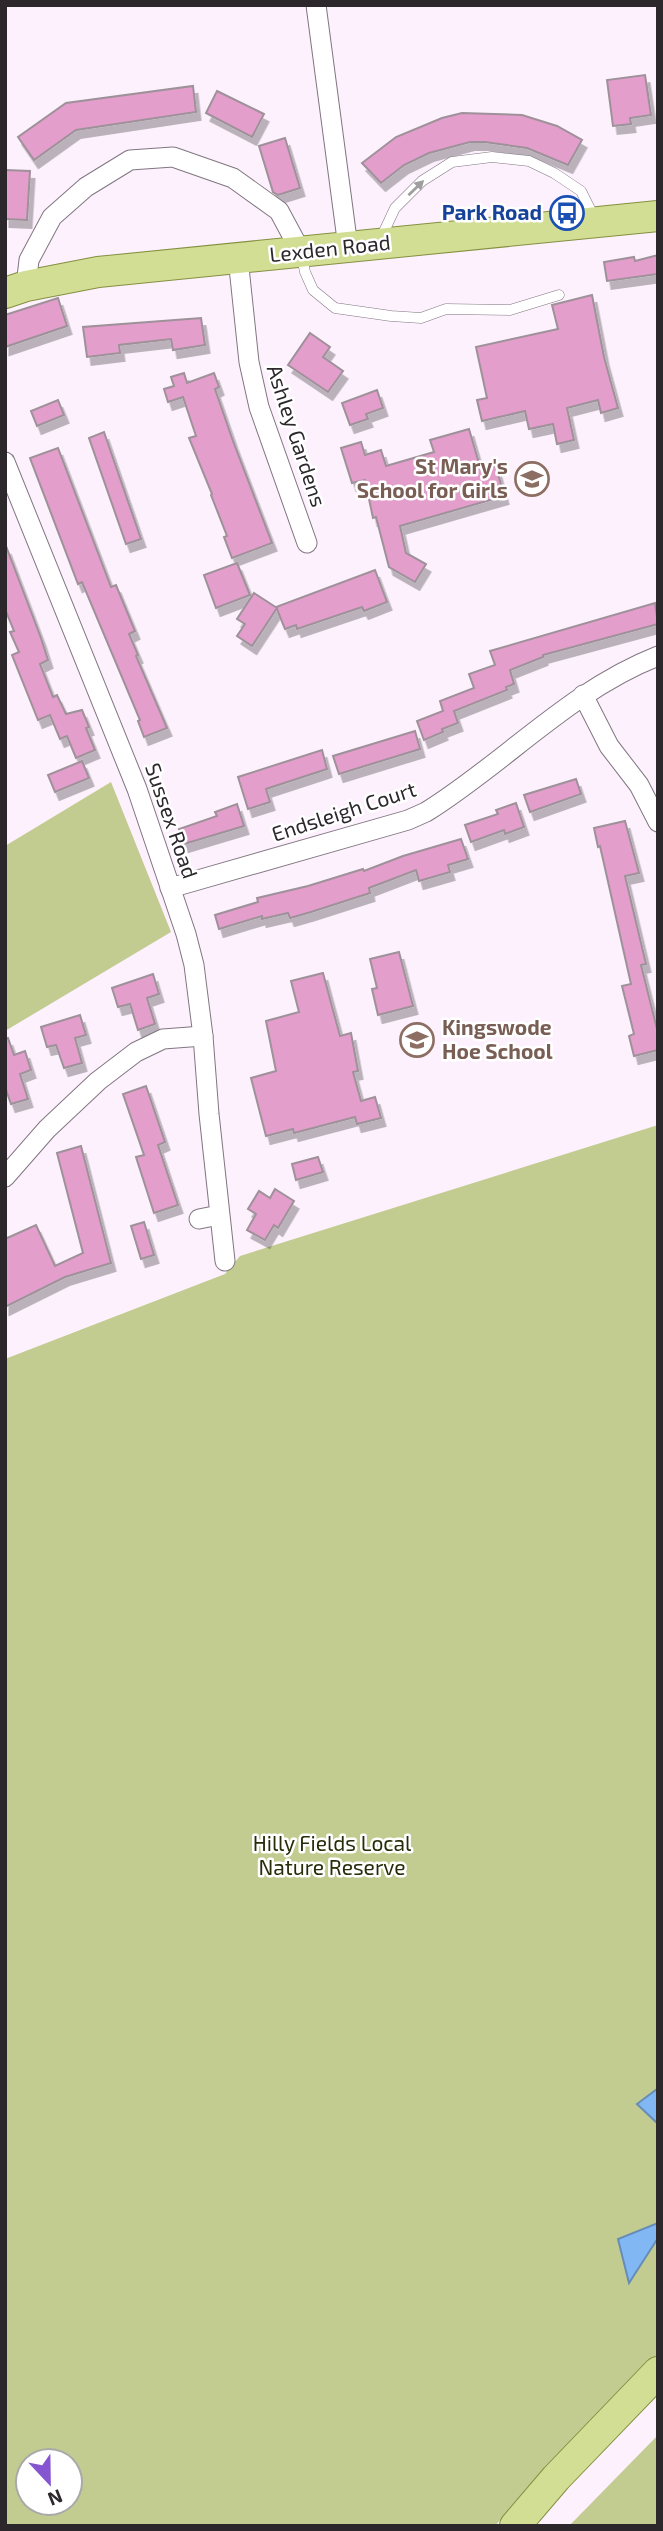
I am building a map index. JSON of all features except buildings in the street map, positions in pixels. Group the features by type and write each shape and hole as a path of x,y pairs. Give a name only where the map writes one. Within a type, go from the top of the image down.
{"main road":[{"name":"Lexden Road","path":"15,290 98,272 658,216"},
{"path":"515,2526 556,2478 658,2372"}],"street":[{"path":"316,5 348,247"},
{"path":"15,290 52,217 86,187 130,160 173,157 233,177 279,211 301,252"},
{"name":"Ashley Gardens","path":"238,258 249,362 259,407 307,543"},
{"name":"Sussex Road","path":"5,462 137,789 194,965 225,1261"},
{"name":"Endsleigh Court","path":"170,888 408,820 426,812 583,695 631,667 658,656"},
{"path":"583,695 609,746 639,785 658,822"},
{"path":"5,1177 47,1129 98,1081 136,1052 163,1039 203,1036"},
{"path":"199,1219 219,1215"}],"lane":[{"path":"379,243 396,208 422,181 452,162 492,157 529,161 554,173 581,191 597,222"},
{"path":"301,252 305,272 313,290 335,308 391,316 421,317 446,309 510,310 559,295"}],"green space":[{"path":"111,782 171,932 5,1031 5,846"},
{"name":"Hilly Fields Local Nature Reserve","path":"658,1125 658,2362 507,2523 502,2518 495,2526 5,2526 5,1359 225,1274 240,1256"},
{"path":"658,2435 658,2526 569,2526"}],"water":[{"path":"658,2061 657,2123 637,2104 657,2089"},
{"path":"658,2223 658,2238 629,2283 618,2239"}],"place":[{"name":"Park Road","path":"567,213"},
{"name":"St Mary's School for Girls","path":"532,479"},
{"name":"Kingswode Hoe School","path":"417,1040"}]}
